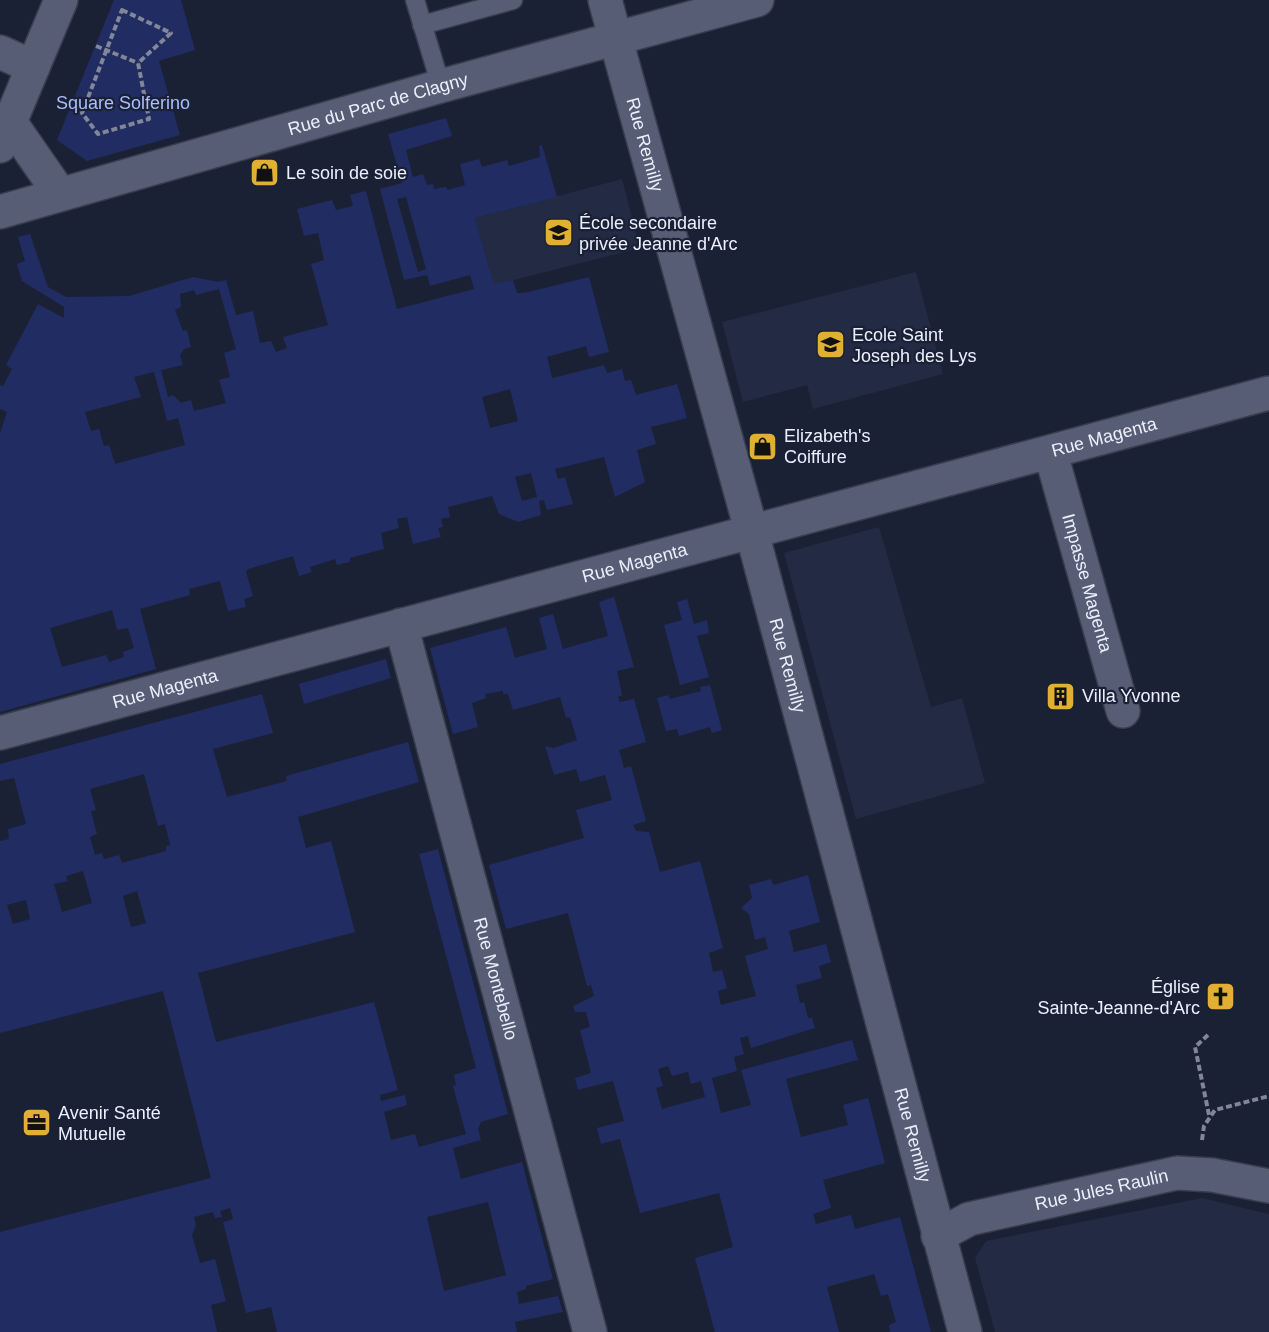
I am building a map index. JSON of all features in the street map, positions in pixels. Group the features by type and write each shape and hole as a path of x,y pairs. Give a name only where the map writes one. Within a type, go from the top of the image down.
{"street":[{"path":"60,194 5,134 62,0"},
{"name":"Rue Remilly","path":"605,0 751,532 964,1332"},
{"name":"Rue du Parc de Clagny","path":"0,212 441,86 757,0"},
{"path":"0,52 33,67"},
{"name":"Rue Magenta","path":"0,733 1051,454 1269,393"},
{"name":"Impasse Magenta","path":"1051,454 1123,711"},
{"name":"Rue Montebello","path":"401,625 590,1332"},
{"name":"Rue Jules Raulin","path":"938,1236 969,1220 1177,1173 1212,1175 1269,1186"}],"lane":[{"path":"415,0 441,86"},
{"path":"422,25 513,0"}],"path":[{"path":"122,10 171,33 138,63 149,119 98,134 82,113 122,10"},
{"path":"96,46 138,63"},
{"path":"1208,1035 1195,1047 1209,1116"},
{"path":"1212,1175 1201,1136 1209,1116 1215,1110 1269,1096"}],"shaded area":[{"name":"École secondaire privée Jeanne d'Arc","path":"622,179 640,248 494,285 475,218"},
{"name":"Ecole Saint Joseph des Lys","path":"916,272 943,374 813,409 807,385 743,402 722,322"},
{"path":"879,527 931,707 962,698 985,783 856,819 784,553"},
{"path":"1202,1198 1269,1214 1269,1332 995,1332 975,1258 986,1241"}],"green space":[{"name":"Square Solferino","path":"114,0 181,0 195,50 159,61 180,135 87,161 57,140"},
{"path":"446,118 452,136 406,150 413,177 423,174 427,185 433,184 434,189 446,187 448,190 465,185 460,164 479,159 482,167 507,160 509,166 540,157 539,146 542,145 557,197 475,218 494,284 513,280 517,293 524,293 589,277 609,352 589,357 586,346 547,357 552,378 604,365 607,373 622,369 625,381 631,380 636,395 677,384 687,418 651,427 656,444 637,450 645,482 615,497 604,457 555,469 558,479 565,477 573,504 547,510 544,500 539,501 541,515 518,522 499,514 492,496 448,507 450,517 441,519 443,527 438,528 441,537 413,544 407,517 397,519 399,528 381,533 384,549 350,558 350,562 337,565 335,559 310,567 312,572 299,576 293,556 248,569 246,572 253,596 244,599 246,607 228,611 220,581 189,589 190,595 140,609 156,669 0,712 0,433 7,412 0,409 0,385 3,386 12,369 6,365 38,304 64,318 64,307 22,281 17,264 25,261 18,237 30,234 48,287 66,297 129,296 193,277 218,282 226,280 236,315 253,311 260,343 271,341 276,352 287,348 283,337 328,325 311,264 324,260 318,233 304,236 297,209 332,200 336,210 353,206 350,195 366,191 397,309 474,289 470,275 430,286 427,275 404,280 380,189 402,183 388,134","holes":["406,197 426,269 418,272 397,199","219,289 236,349 224,353 230,377 219,380 226,403 194,411 191,400 181,403 173,395 168,397 161,370 183,365 180,355 184,349 191,347 187,330 183,331 175,310 181,307 180,294 194,290 196,295","154,372 167,421 178,418 185,445 115,464 109,445 104,446 99,429 91,431 85,412 141,397 134,377","510,389 518,421 490,428 482,397","531,473 537,497 522,501 515,477","112,610 117,630 128,628 134,648 123,652 124,657 109,662 106,655 62,667 50,628"]},
{"path":"614,597 634,667 617,671 622,695 618,697 620,702 634,699 646,742 619,750 624,768 631,766 646,821 633,825 636,831 649,832 660,872 700,861 723,948 709,953 713,972 722,970 727,988 718,991 721,1005 756,996 745,956 768,949 765,937 755,940 749,914 741,908 752,898 749,885 771,879 773,885 808,875 820,922 789,931 794,952 826,944 831,962 819,966 822,978 796,985 800,1003 804,1002 808,1018 812,1018 815,1028 751,1048 748,1036 740,1038 744,1054 734,1057 737,1071 712,1078 721,1113 751,1105 741,1070 852,1040 858,1060 786,1079 801,1137 848,1125 843,1105 868,1098 885,1163 823,1180 831,1208 813,1214 816,1224 851,1215 855,1229 900,1217 931,1332 890,1332 889,1325 896,1322 888,1294 881,1296 874,1274 827,1287 839,1332 715,1332 695,1258 733,1247 719,1193 640,1213 620,1139 601,1144 597,1128 624,1121 613,1081 578,1090 575,1078 591,1073 580,1030 590,1027 586,1012 575,1012 573,1006 594,996 591,985 587,986 568,913 506,929 489,865 584,838 576,810 612,800 605,775 580,782 576,769 554,775 545,746 553,748 577,740 570,717 566,718 560,697 513,710 508,694 503,694 503,691 485,694 486,698 472,703 478,727 453,734 430,648 506,627 515,658 547,649 539,618 553,614 563,649 608,636 599,602","holes":["668,1066 672,1076 688,1072 691,1084 701,1081 705,1097 662,1109 656,1088 663,1086 658,1069"]},
{"path":"687,599 694,624 707,620 709,633 697,636 709,677 680,685 664,625 682,620 677,602"},
{"path":"386,659 391,678 304,704 299,684"},
{"path":"710,685 722,730 712,733 710,727 679,736 677,729 666,731 657,698 668,695 670,699 701,691 700,687"},
{"path":"262,694 273,733 213,749 227,797 287,781 286,776 408,742 419,782 298,817 306,848 331,841 355,932 198,973 216,1042 374,1002 398,1090 380,1095 381,1101 405,1095 407,1105 384,1112 391,1140 415,1134 419,1147 466,1134 453,1086 456,1085 454,1075 476,1068 419,854 438,849 508,1114 481,1122 478,1129 481,1140 453,1148 461,1179 522,1162 553,1279 526,1286 526,1289 517,1292 519,1304 558,1296 563,1312 515,1322 517,1332 277,1332 271,1307 246,1313 223,1222 233,1219 230,1208 220,1211 222,1217 215,1218 213,1212 194,1217 196,1225 192,1235 200,1263 215,1259 226,1301 211,1305 217,1332 0,1332 0,1232 211,1178 163,991 0,1033 0,841 9,839 8,829 26,824 14,778 0,781 0,764","holes":["144,774 158,826 165,824 170,845 166,846 166,851 122,863 119,855 104,859 102,853 95,855 90,837 97,834 91,811 96,810 90,789","83,871 92,903 62,912 54,884 68,881 66,876","137,891 146,923 131,927 123,896","26,900 30,919 13,924 7,905","488,1202 506,1275 444,1291 427,1217"]}],"place":[{"name":"Le soin de soie","path":"265,173"},
{"name":"École secondaire privée Jeanne d'Arc","path":"558,233"},
{"name":"Ecole Saint Joseph des Lys","path":"831,345"},
{"name":"Elizabeth's Coiffure","path":"763,446"},
{"name":"Villa Yvonne","path":"1061,696"},
{"name":"Église Sainte-Jeanne-d'Arc","path":"1221,997"},
{"name":"Avenir Santé Mutuelle","path":"37,1123"}]}
